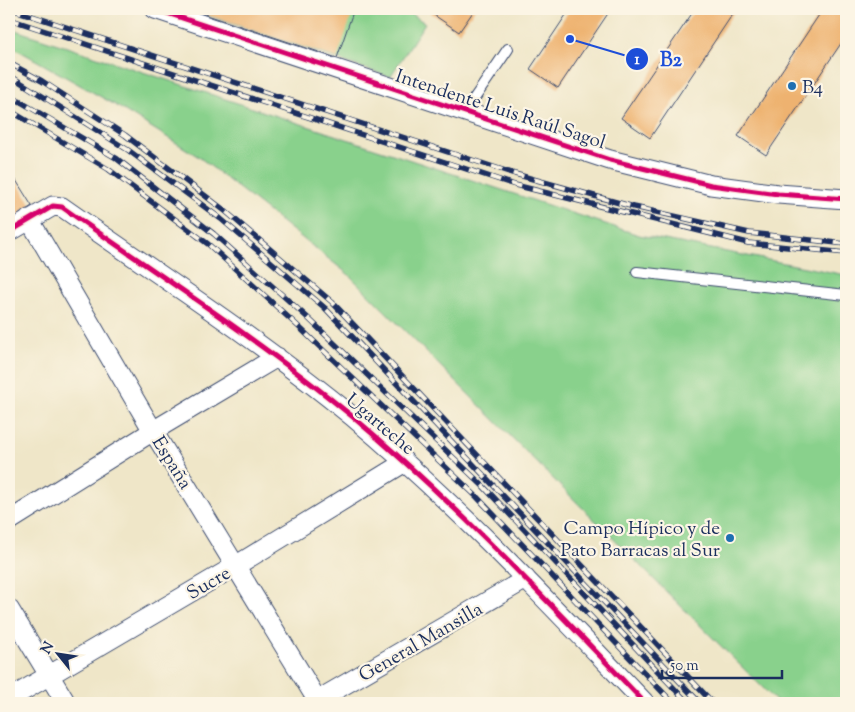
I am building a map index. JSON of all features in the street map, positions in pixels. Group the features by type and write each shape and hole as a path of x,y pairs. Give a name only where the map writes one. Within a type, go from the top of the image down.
{"street":[{"name":"Intendente Luis Raúl Sagol","path":"155,9 610,160 711,185 778,194 846,199"},
{"name":"Ugarteche","path":"29,219 52,206 62,207 277,357 405,462 526,579 645,703"},
{"path":"9,232 29,219"},
{"name":"España","path":"29,219 153,430 237,565 317,702"},
{"path":"9,521 153,430 277,357"},
{"name":"Sucre","path":"9,699 237,565 405,462"},
{"name":"General Mansilla","path":"317,702 526,579"},
{"path":"9,609 66,703"}],"lane":[{"path":"466,112 508,49"},
{"path":"637,272 846,295"}],"green space":[{"path":"188,9 403,9 425,23 390,77"},
{"name":"Campo Hípico y de Pato Barracas al Sur","path":"9,28 639,235 846,275 846,703 778,703 348,274 199,157 117,106 9,45"}],"building":[{"path":"189,9 354,9 337,58"},
{"path":"434,9 475,9 459,32 431,13"},
{"path":"570,9 611,9 558,88 530,69"},
{"path":"695,9 736,9 650,138 621,118"},
{"name":"B4","path":"823,9 846,9 846,36 766,155 738,136"},
{"path":"9,169 32,206 9,221"}],"railway":[{"path":"11,9 515,174 634,207 749,233 846,244"},
{"path":"9,19 515,185 748,243 846,253"},
{"path":"9,63 42,81 125,135 224,210 332,302 713,703"},
{"path":"9,75 128,150 221,219 325,308 700,703"},
{"path":"9,95 116,158 214,234 308,318 483,486 688,703"},
{"path":"9,110 108,169 208,244 300,328 477,497 673,703"}],"cycle path":[{"path":"155,9 610,160 711,185 778,194 846,199"},
{"path":"9,232 53,206 62,207 210,309 282,362 353,417 430,485 503,556 645,703"}],"place":[{"name":"B2","path":"570,39"},
{"name":"B4","path":"792,86"},
{"name":"Campo Hípico y de Pato Barracas al Sur","path":"730,538"}]}
